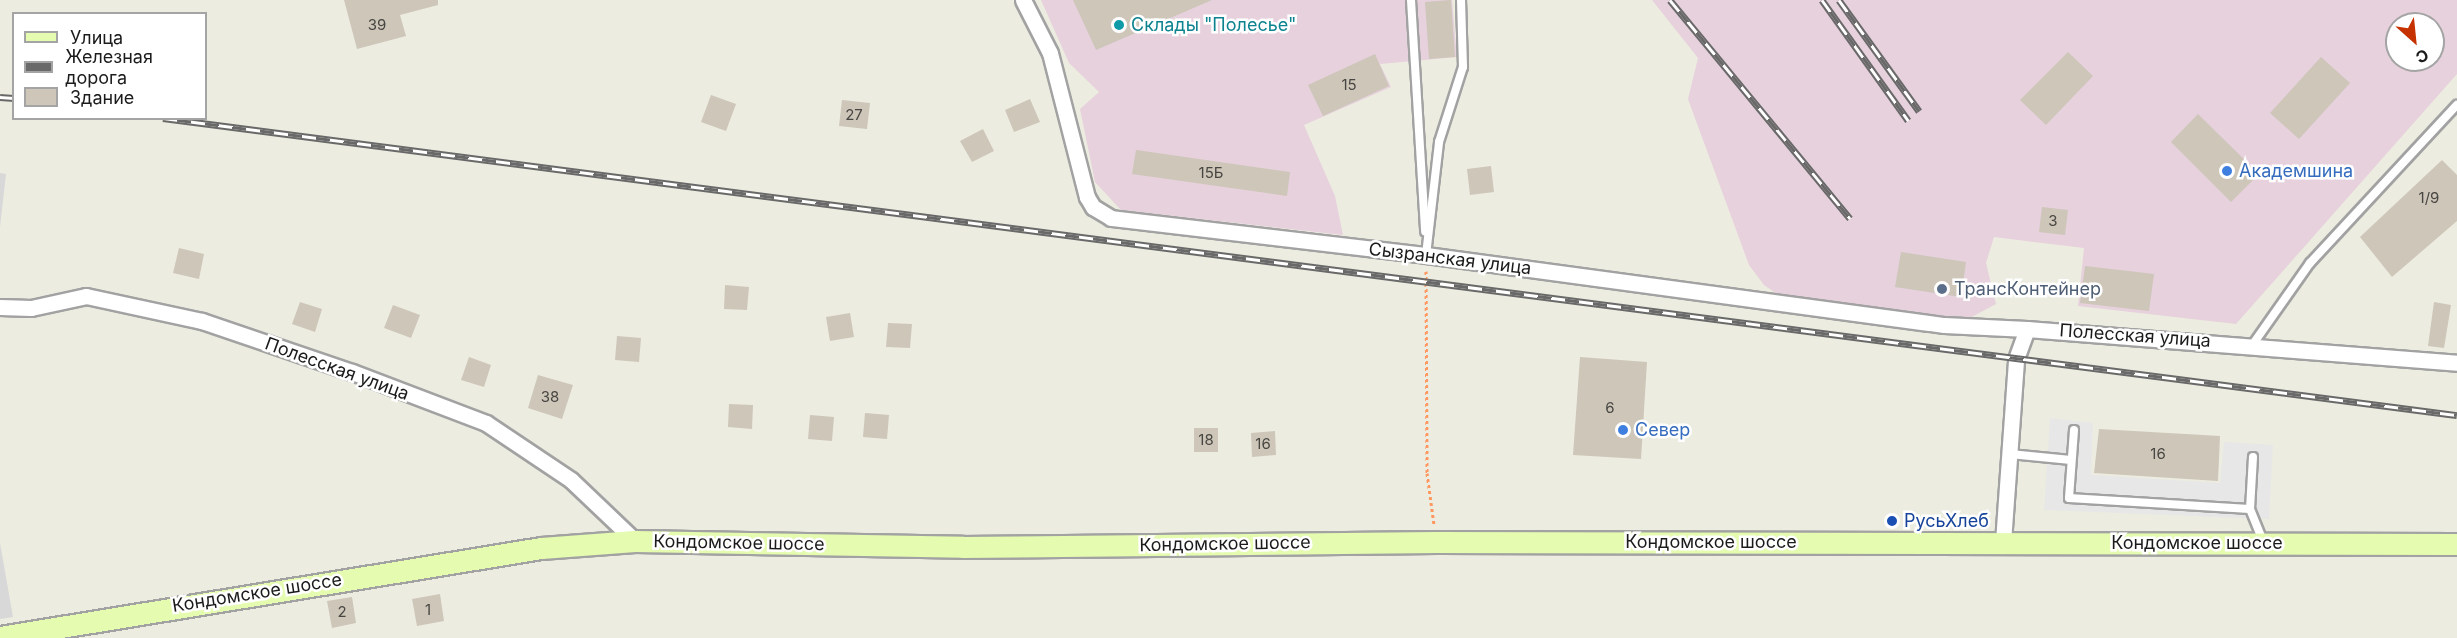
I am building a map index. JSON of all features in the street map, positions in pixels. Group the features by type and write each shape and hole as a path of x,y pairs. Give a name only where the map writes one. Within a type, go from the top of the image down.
{"street":[{"name":"Сызранская улица","path":"1023,0 1050,53 1087,197 1101,214 1140,224 1426,255 1944,325 2027,329"},
{"name":"Полесская улица","path":"0,308 30,308 86,296 202,321 352,372 486,423 571,480 635,541"},
{"name":"Полесская улица","path":"2027,329 2253,344 2457,363"},
{"path":"2003,542 2016,359 2027,329"},
{"name":"Кондомское шоссе","path":"0,637 541,548 635,541 963,547 1436,542 2457,544"}],"lane":[{"path":"1411,0 1426,255"},
{"path":"1426,255 1439,142 1463,67 1461,0"},
{"path":"2253,344 2310,263 2457,105"},
{"path":"2074,430 2069,498 2250,509"},
{"path":"2010,454 2072,460"},
{"path":"2253,457 2250,509 2264,543"}],"path":[{"path":"1426,255 1427,473 1436,542"}],"shaded area":[{"path":"1041,0 1452,0 1457,57 1380,64 1391,87 1304,125 1335,196 1343,235 1121,210 1095,182 1080,109 1099,92 1069,63"},
{"name":"ТрансКонтейнер","path":"1652,0 2457,0 2457,74 2236,324 2078,306 2084,248 1994,237 1986,263 1996,304 1968,319 1780,296 1764,285 1749,265 1688,99 1698,58"},
{"path":"0,173 6,174 0,227"},
{"path":"2050,418 2093,423 2091,475 2220,483 2224,442 2273,445 2269,519 2044,510"},
{"path":"0,543 13,617 0,619"}],"building":[{"path":"344,0 438,0 438,5 400,15 406,36 357,49"},
{"name":"Склады \"Полесье\"","path":"1073,0 1212,0 1096,50"},
{"path":"1451,0 1455,57 1429,59 1425,2"},
{"path":"2068,52 2093,76 2046,125 2020,100"},
{"path":"1375,54 1389,86 1323,116 1308,85"},
{"path":"2321,57 2350,83 2299,139 2270,113"},
{"path":"711,95 736,104 726,131 701,122"},
{"path":"1030,99 1040,122 1014,132 1005,110"},
{"path":"842,100 870,103 867,129 839,126"},
{"path":"2198,114 2259,174 2231,202 2171,142"},
{"path":"983,129 994,151 972,162 960,141"},
{"path":"1136,150 1290,172 1287,196 1132,174"},
{"path":"2442,160 2457,175 2457,221 2392,277 2360,237"},
{"path":"1491,166 1494,192 1470,195 1467,169"},
{"path":"2042,207 2068,210 2065,235 2039,232"},
{"path":"179,248 204,254 199,279 173,273"},
{"path":"1901,252 1966,262 1961,297 1895,287"},
{"path":"2085,266 2154,274 2149,311 2080,303"},
{"path":"725,285 749,287 747,310 724,309"},
{"path":"300,302 322,309 315,332 292,324"},
{"path":"2434,302 2451,305 2444,348 2428,346"},
{"path":"393,305 420,315 411,338 384,328"},
{"path":"850,313 854,337 830,341 826,317"},
{"path":"888,323 912,324 910,348 886,347"},
{"path":"617,336 641,338 639,362 615,360"},
{"path":"469,357 491,365 484,387 461,380"},
{"path":"1580,357 1647,362 1641,459 1573,455"},
{"path":"538,375 573,385 562,419 528,408"},
{"path":"729,404 753,405 752,429 728,427"},
{"path":"865,413 889,415 887,439 863,437"},
{"path":"810,415 834,417 832,441 808,439"},
{"path":"1194,428 1218,428 1218,452 1194,452"},
{"path":"2099,429 2220,436 2218,481 2094,473"},
{"path":"1275,431 1276,455 1252,457 1251,433"},
{"path":"440,594 444,621 417,626 412,599"},
{"path":"352,597 356,623 332,628 327,601"}],"railway":[{"path":"1670,0 1850,218"},
{"path":"1822,0 1908,120"},
{"path":"1839,0 1919,111"},
{"path":"0,97 12,98"},
{"path":"178,120 2457,415"}],"place":[{"name":"Склады \"Полесье\"","path":"1119,25"},
{"name":"Академшина","path":"2227,171"},
{"name":"ТрансКонтейнер","path":"1942,289"},
{"name":"Север","path":"1623,430"},
{"name":"РусьХлеб","path":"1892,521"}]}
